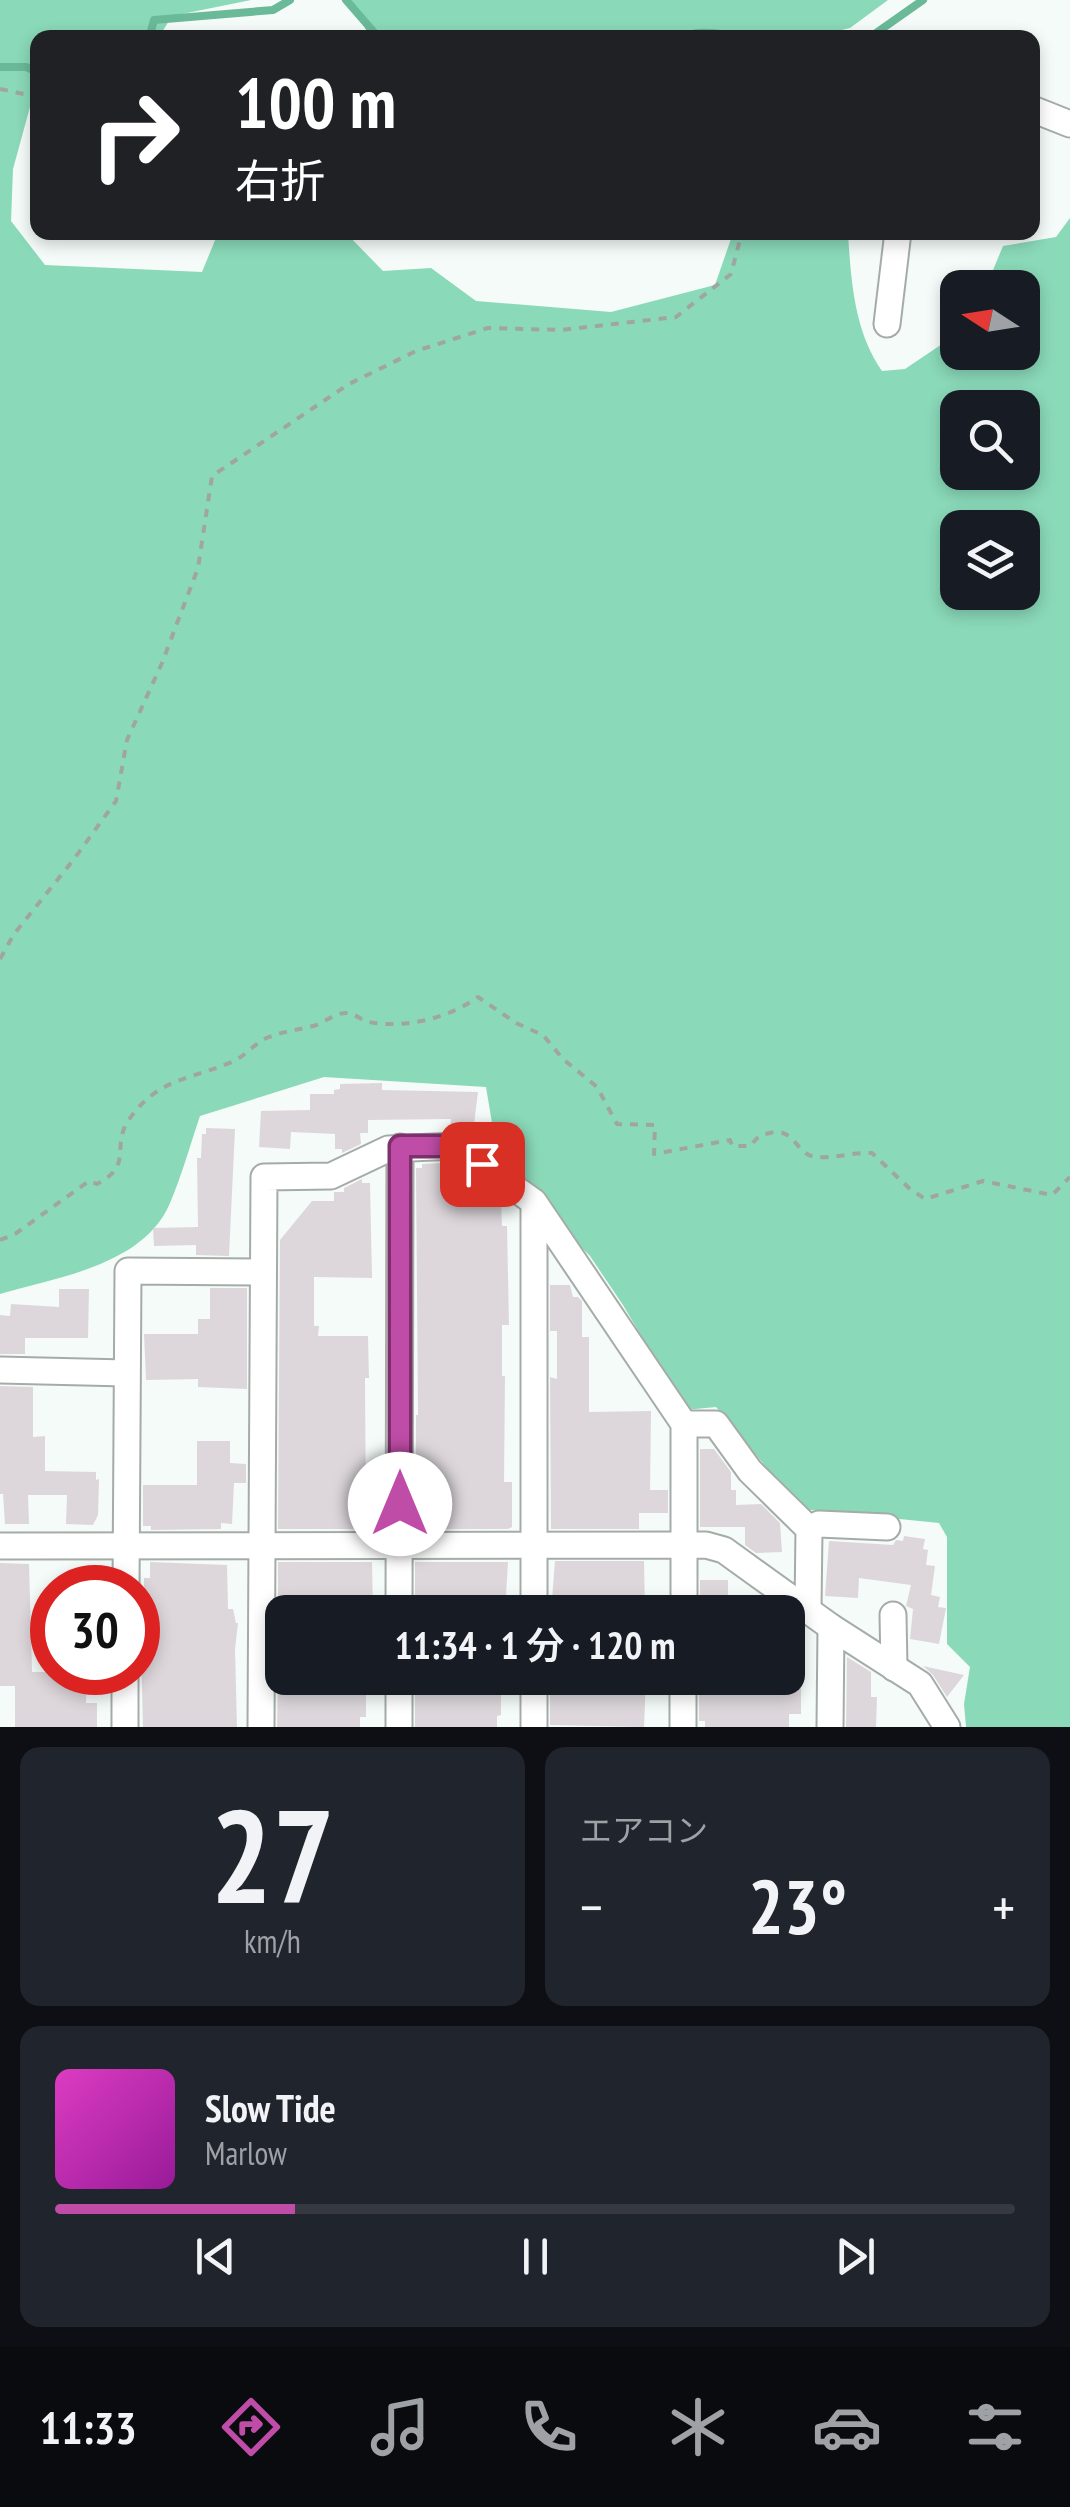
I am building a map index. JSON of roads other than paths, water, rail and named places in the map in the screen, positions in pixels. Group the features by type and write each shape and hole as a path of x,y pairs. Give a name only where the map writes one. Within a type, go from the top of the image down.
{"street":[{"path":"1040,112 1070,124"},
{"path":"886,324 897,240"},
{"path":"400,1146 400,1595"},
{"path":"261,1727 264,1176 331,1176 400,1146 456,1146 534,1202 684,1424 684,1595"},
{"path":"534,1202 534,1595"},
{"path":"126,1565 128,1271 262,1272"},
{"path":"0,1370 126,1373"},
{"path":"684,1424 716,1424 750,1471 809,1529 808,1608"},
{"path":"809,1529 820,1524 887,1527"},
{"path":"0,1546 684,1544 724,1550 831,1627 920,1684 948,1727"},
{"path":"893,1615 894,1668"},
{"path":"830,1727 831,1627"},
{"path":"125,1695 125,1727"},
{"path":"399,1695 399,1727"},
{"path":"534,1695 534,1727"},
{"path":"683,1727 684,1695"}],"waterway":[{"path":"151,30 154,20 273,10 290,0"},
{"path":"346,0 372,30"},
{"path":"880,30 923,0"},
{"path":"0,67 30,69"}]}
